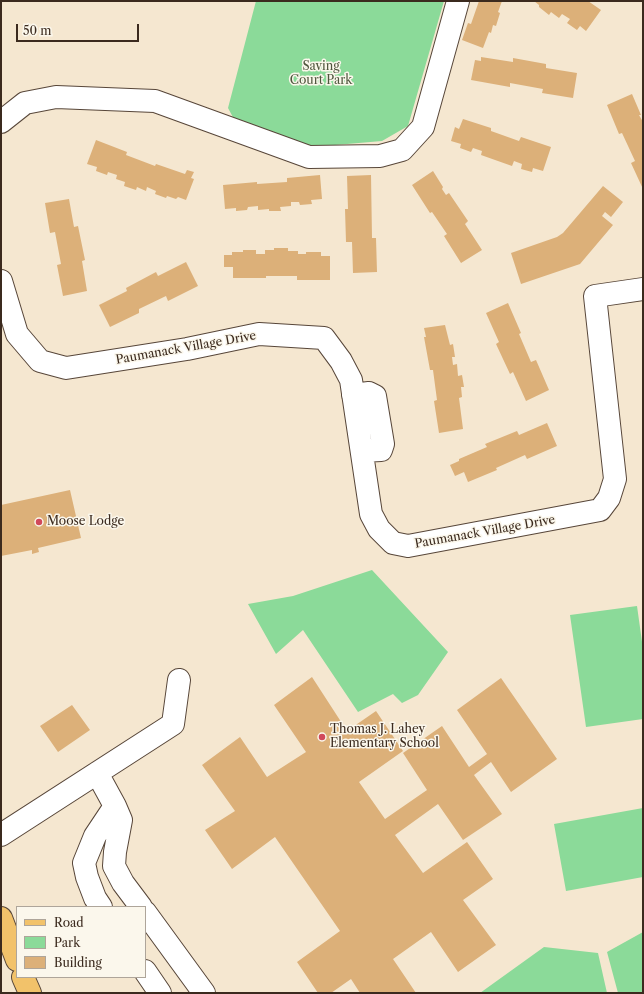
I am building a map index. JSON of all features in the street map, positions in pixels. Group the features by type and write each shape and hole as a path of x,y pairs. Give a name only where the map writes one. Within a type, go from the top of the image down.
{"main road":[{"path":"1,918 16,957"},
{"path":"23,978 30,993"}],"street":[{"path":"1,122 25,103 56,97 155,101 309,157 380,156 402,150 423,128 458,1"},
{"name":"Paumanack Village Drive","path":"1,280 17,334 40,361 66,368 187,349 259,334 324,338 341,361 351,380 371,514 379,529 393,543 408,546 600,510 609,498 615,479 595,296 643,289"},
{"path":"1,836 173,724 179,680"},
{"path":"97,773 121,820 114,866 123,883 140,906"},
{"path":"100,906 95,898 87,877 84,863 95,836 115,806"},
{"path":"146,913 204,993"},
{"path":"146,972 160,993"}],"green space":[{"name":"Saving Court Park","path":"256,1 444,1 408,126 382,141 312,147 235,121 228,108"},
{"path":"372,570 448,652 418,695 402,703 393,694 358,712 303,630 276,654 248,604 293,596"},
{"path":"637,606 643,649 643,719 586,727 570,615"},
{"path":"643,808 643,877 566,891 554,824"},
{"path":"643,932 643,993 618,993 607,952"},
{"path":"544,947 598,953 607,993 480,993"}],"building":[{"path":"479,1 502,1 498,12 500,13 496,26 493,25 491,33 489,32 483,48 462,40 468,23 471,24"},
{"path":"534,1 588,1 601,10 586,31 580,26 577,30 567,23 570,19 562,14 559,18 551,12 549,15"},
{"path":"481,57 513,62 513,58 546,64 546,68 577,73 573,98 542,93 543,89 510,83 510,87 471,80 475,60 481,61"},
{"path":"632,94 643,122 643,189 631,163 635,161 622,133 619,134 607,105"},
{"path":"463,119 491,128 491,131 519,141 521,137 551,147 543,171 533,168 532,172 521,169 522,164 514,161 512,166 481,155 482,151 473,148 471,152 460,148 461,144 451,141 455,127 459,129"},
{"path":"96,140 127,152 126,155 155,166 156,164 185,174 187,170 194,172 191,178 194,179 186,200 178,197 176,199 167,196 166,198 155,194 156,191 147,187 146,191 137,187 136,190 124,186 125,182 116,179 117,175 108,172 107,175 96,171 97,167 87,164"},
{"path":"433,171 446,195 449,193 468,221 465,224 482,250 461,263 444,236 447,234 432,212 430,213 412,185"},
{"path":"320,175 322,199 311,200 312,204 300,205 299,202 291,202 291,206 280,207 281,211 269,211 269,209 258,210 258,206 248,207 247,210 236,211 236,208 225,209 223,185 257,182 257,184 287,182 287,178"},
{"path":"371,175 372,238 376,238 377,272 353,273 352,242 346,242 345,209 348,209 347,176"},
{"path":"603,186 623,202 611,217 605,212 602,216 613,225 580,264 521,284 511,253 557,237 563,233"},
{"path":"69,199 74,227 78,226 85,260 82,261 87,291 63,296 57,265 61,264 55,232 50,233 45,203"},
{"path":"274,248 288,248 288,251 298,251 298,254 306,254 306,252 321,252 321,256 330,256 330,280 297,280 297,276 233,278 233,267 224,267 224,255 232,255 232,252 243,252 243,250 256,250 256,254 265,254 265,250 274,250"},
{"path":"186,262 198,286 168,301 166,296 139,309 139,313 110,327 99,305 127,291 126,288 156,272 158,276"},
{"path":"508,303 521,333 519,334 531,362 536,360 549,390 526,401 513,372 510,374 496,344 499,342 486,313"},
{"path":"445,325 450,345 453,344 455,357 452,357 453,365 457,364 458,376 462,375 464,387 461,387 462,397 459,398 463,429 439,433 434,401 437,400 433,370 430,370 424,337 426,337 424,328"},
{"path":"547,423 557,446 527,459 525,455 496,468 497,470 468,482 464,472 455,476 450,465 459,461 459,459 487,447 485,444 517,431 519,435"},
{"name":"Moose Lodge","path":"70,490 81,538 38,548 39,552 32,554 32,550 1,556 1,505"},
{"path":"312,677 347,731 376,711 403,751 359,782 385,819 427,790 403,753 442,726 469,767 487,754 457,710 501,678 557,759 511,792 491,762 474,775 502,814 463,840 438,804 395,835 423,873 467,842 493,879 463,900 496,945 458,972 431,932 393,959 416,993 360,993 351,979 331,993 318,993 297,962 340,931 275,837 232,869 205,830 235,811 202,765 240,737 267,777 306,752 274,705"},
{"path":"72,705 90,730 58,752 40,726"}],"place":[{"name":"Moose Lodge","path":"39,522"},
{"name":"Thomas J. Lahey Elementary School","path":"322,737"}]}
